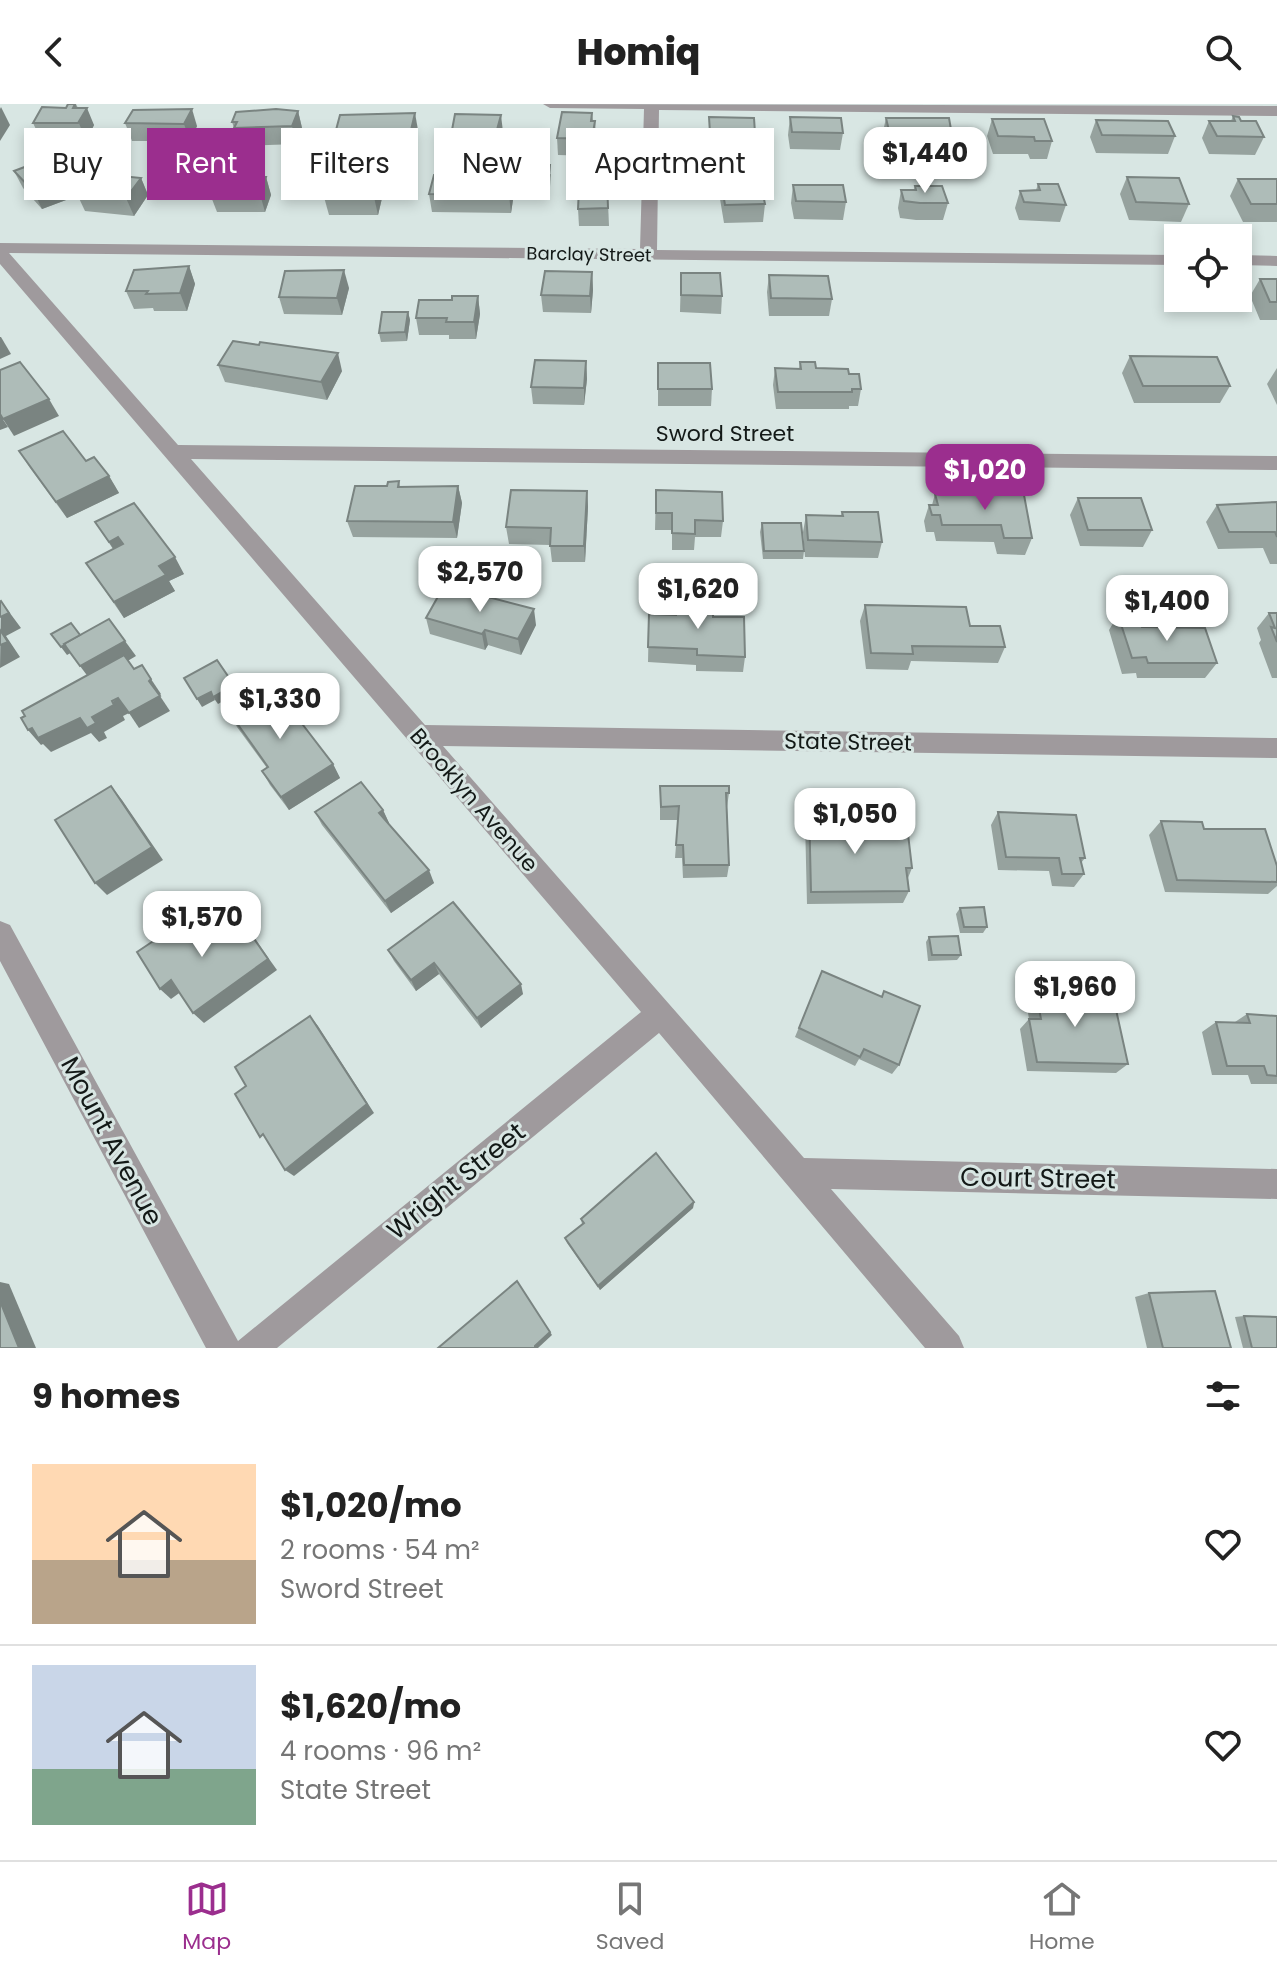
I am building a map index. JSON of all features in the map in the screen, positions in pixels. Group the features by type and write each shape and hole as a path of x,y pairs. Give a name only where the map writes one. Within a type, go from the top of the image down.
{"street":[{"path":"550,104 1277,111"},
{"path":"648,254 652,104"},
{"name":"Barclay Street","path":"0,250 1164,260"},
{"name":"Brooklyn Avenue","path":"0,250 947,1348"},
{"path":"1252,260 1277,261"},
{"name":"Sword Street","path":"173,452 1277,463"},
{"name":"State Street","path":"418,735 1277,748"},
{"name":"Mount Avenue","path":"0,934 224,1348"},
{"name":"Wright Street","path":"251,1348 661,1014"},
{"name":"Court Street","path":"799,1173 1277,1184"}],"building":[{"path":"68,104 75,104 73,108 87,108 78,123 33,123 42,107 66,108"},
{"path":"192,109 184,124 125,123 133,110"},
{"path":"298,111 292,126 234,128 237,122 232,122 236,112"},
{"path":"562,112 592,113 594,128 566,128 566,138 557,138"},
{"path":"415,113 411,128 337,128 340,115"},
{"path":"455,114 501,115 497,128 452,128"},
{"path":"1233,116 1241,121 1256,121 1264,137 1217,136 1209,121 1235,121"},
{"path":"709,117 754,118 755,128 710,128"},
{"path":"790,117 841,118 843,133 792,132"},
{"path":"886,118 949,118 952,135 890,135"},
{"path":"992,119 1044,119 1052,141 998,136"},
{"path":"1096,120 1168,121 1175,136 1102,135"},
{"path":"24,167 24,182 14,171"},
{"path":"434,175 434,194 429,194"},
{"path":"131,177 141,178 131,191"},
{"path":"1127,177 1179,178 1189,204 1136,202"},
{"path":"1238,179 1277,179 1277,204 1251,204"},
{"path":"1038,184 1058,184 1066,205 1024,202 1020,191 1040,190"},
{"path":"793,185 843,185 846,202 796,201"},
{"path":"915,186 942,186 948,203 904,201 901,190 916,190"},
{"path":"578,200 608,200 608,208 578,209"},
{"path":"724,200 764,200 765,204 725,205"},
{"path":"189,266 180,293 126,291 134,270"},
{"path":"344,270 337,298 279,297 285,271"},
{"path":"545,271 592,272 590,296 541,295"},
{"path":"681,273 720,273 722,296 681,295"},
{"path":"769,275 828,276 832,299 771,298"},
{"path":"1260,279 1277,279 1277,302 1270,302"},
{"path":"452,296 478,296 474,322 416,318 419,300 452,300"},
{"path":"382,312 408,312 405,332 379,333"},
{"path":"233,341 338,353 321,382 218,365"},
{"path":"1130,356 1217,357 1230,386 1143,386"},
{"path":"535,360 586,361 584,388 531,387"},
{"path":"20,362 49,399 3,419 0,414 0,370"},
{"path":"800,362 815,362 816,368 848,369 849,374 859,374 861,389 852,389 852,392 778,392 775,368 801,369"},
{"path":"658,363 710,363 712,389 658,389"},
{"path":"63,431 86,461 94,457 109,476 56,502 19,451"},
{"path":"399,481 398,487 458,486 453,522 347,521 355,486 387,486 388,482"},
{"path":"511,490 587,491 584,546 550,546 551,528 506,527"},
{"path":"656,490 722,492 723,521 695,520 695,534 672,533 672,513 656,513"},
{"path":"935,494 1024,495 1032,538 1004,538 1001,525 942,525 940,515 932,515 929,505 938,505"},
{"path":"1078,498 1141,498 1152,530 1088,530"},
{"path":"1277,502 1277,537 1275,532 1229,532 1217,505"},
{"path":"134,503 175,557 159,566 166,575 114,602 86,563 123,544 118,537 109,542 95,522"},
{"path":"842,512 878,512 882,542 808,540 806,515 843,516"},
{"path":"762,523 801,523 804,551 764,551"},
{"path":"454,588 534,609 518,639 485,630 482,634 426,618 440,593 450,596"},
{"path":"0,602 9,613 0,617"},
{"path":"676,603 713,605 713,617 744,617 745,657 697,655 697,649 648,647 649,614 676,615"},
{"path":"865,605 966,607 970,626 1000,626 1005,647 912,646 913,654 871,653"},
{"path":"1269,613 1277,613 1277,642 1271,627 1275,628"},
{"path":"1138,614 1142,627 1205,628 1217,663 1148,663 1146,657 1132,658 1118,615"},
{"path":"109,619 125,641 80,666 64,644"},
{"path":"71,623 80,635 61,647 51,634"},
{"path":"0,630 8,642 0,645"},
{"path":"124,655 134,669 142,665 160,696 129,713 118,698 112,701 114,705 92,717 96,723 87,728 80,718 38,738 32,728 28,730 21,718 25,716 22,711"},
{"path":"217,660 234,685 213,697 211,692 197,699 184,678"},
{"path":"273,686 333,764 281,797 262,771 268,767 229,712"},
{"path":"361,782 383,810 379,813 429,870 385,901 315,812"},
{"path":"111,786 152,847 95,883 55,820"},
{"path":"660,786 729,786 729,793 726,793 729,865 684,865 683,845 676,845 679,806 661,807"},
{"path":"809,806 848,807 851,834 908,834 912,868 906,868 909,891 811,892"},
{"path":"998,812 1076,815 1085,858 1080,858 1084,874 1062,874 1059,858 1006,857"},
{"path":"1161,821 1202,822 1204,829 1265,829 1277,866 1277,882 1177,880"},
{"path":"453,902 521,984 477,1018 434,963 411,980 388,950"},
{"path":"984,907 987,927 964,927 960,908"},
{"path":"198,911 213,932 229,921 237,933 246,927 268,959 193,1013 171,980 160,989 137,952"},
{"path":"958,936 961,955 932,955 929,937"},
{"path":"822,971 882,997 884,991 920,1006 899,1065 864,1049 860,1057 799,1028"},
{"path":"1034,983 1074,984 1078,1004 1115,1005 1128,1064 1037,1062 1029,1019 1041,1019"},
{"path":"1247,1014 1277,1016 1277,1076 1267,1075 1264,1066 1227,1066 1216,1022 1250,1023"},
{"path":"310,1016 367,1104 285,1170 263,1134 260,1137 235,1094 246,1086 235,1067"},
{"path":"656,1153 694,1202 598,1286 565,1238 584,1223 581,1219"},
{"path":"517,1281 550,1332 535,1348 438,1348"},
{"path":"1215,1291 1231,1348 1163,1348 1149,1293"},
{"path":"0,1301 19,1348 0,1348"},
{"path":"1244,1316 1277,1317 1277,1348 1252,1348"}]}
